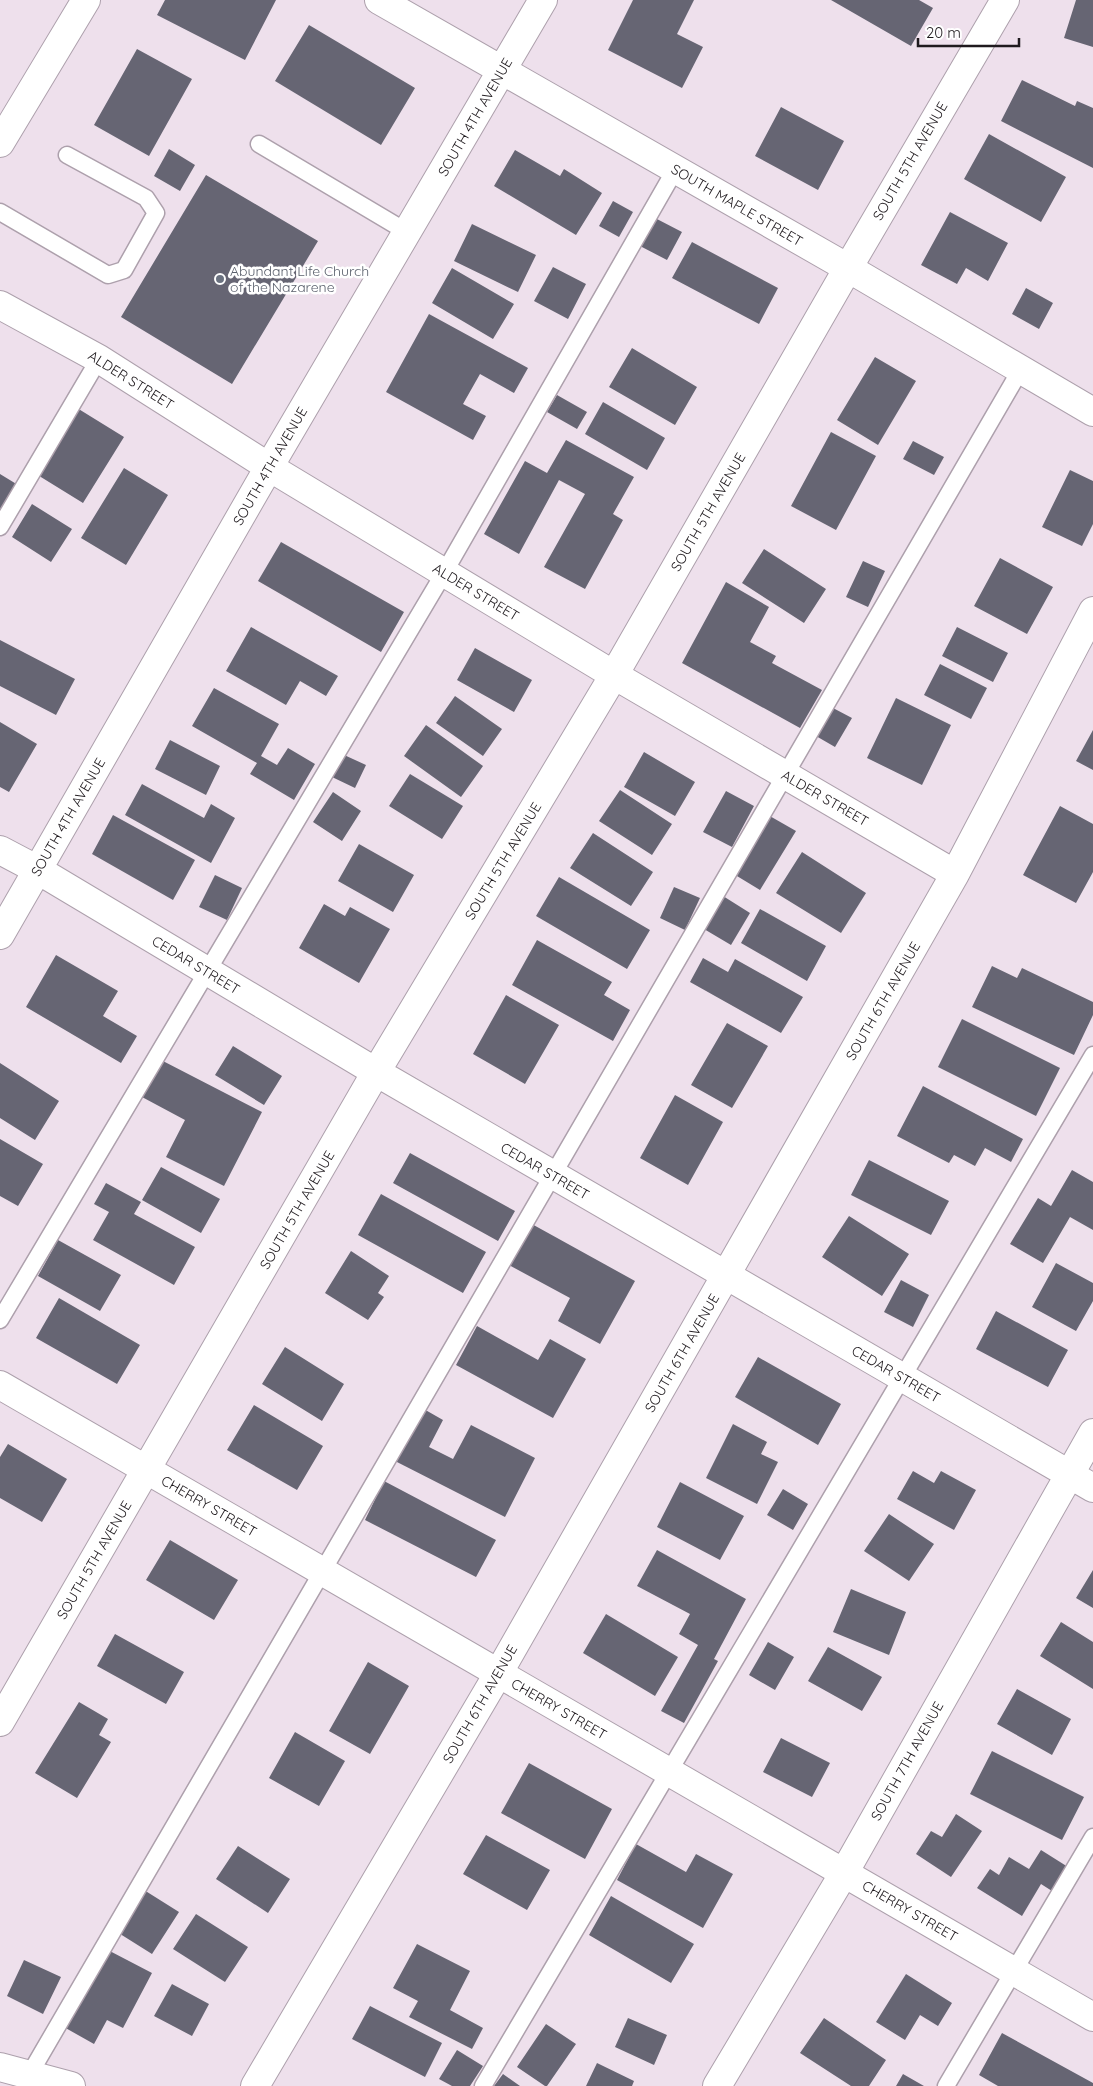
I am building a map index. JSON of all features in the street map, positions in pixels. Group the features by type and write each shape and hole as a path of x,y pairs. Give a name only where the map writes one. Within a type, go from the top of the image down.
{"street":[{"path":"0,143 86,0"},
{"name":"SOUTH MAPLE STREET","path":"379,0 848,268 1093,412"},
{"name":"SOUTH 4TH AVENUE","path":"0,935 269,467 543,0"},
{"name":"SOUTH 5TH AVENUE","path":"0,1722 376,1072 614,675 848,268 1005,0"},
{"name":"ALDER STREET","path":"0,304 99,359 269,467 614,675 955,874"},
{"name":"SOUTH 6TH AVENUE","path":"255,2086 498,1674 955,874 1093,611"},
{"name":"CEDAR STREET","path":"0,850 38,870 376,1072 1093,1488"},
{"name":"CHERRY STREET","path":"0,1385 1093,2017"},
{"name":"SOUTH 7TH AVENUE","path":"717,2086 844,1873 1093,1433"},
{"path":"0,2067 26,2080 71,2086"}],"lane":[{"path":"259,144 408,232"},
{"path":"0,212 108,275 124,270 156,213 146,198 67,155"},
{"path":"0,1320 444,573 675,170"},
{"path":"0,527 99,359"},
{"path":"26,2080 321,1571 555,1176 1021,369"},
{"path":"483,2086 1093,1055"},
{"path":"946,2086 1093,1837"}],"building":[{"path":"165,0 276,0 245,60 157,15"},
{"path":"633,0 694,0 677,34 703,47 682,88 608,50"},
{"path":"831,0 919,0 933,8 911,46"},
{"path":"1076,0 1093,0 1093,47 1064,38"},
{"path":"309,25 415,88 381,145 275,81"},
{"path":"137,49 192,79 149,156 94,125"},
{"path":"1022,80 1075,106 1077,101 1093,108 1093,168 1001,121"},
{"path":"781,107 844,141 818,190 755,156"},
{"path":"989,134 1066,177 1041,222 964,179"},
{"path":"169,149 195,165 180,191 154,176"},
{"path":"515,150 560,176 564,169 602,193 576,235 494,186"},
{"name":"Abundant Life Church of the Nazarene","path":"206,175 318,241 232,384 121,317"},
{"path":"613,201 633,212 619,237 599,226"},
{"path":"950,212 1008,243 988,281 966,268 957,284 921,265"},
{"path":"655,218 682,232 667,260 640,246"},
{"path":"472,224 536,255 518,292 454,261"},
{"path":"692,242 778,288 759,324 672,278"},
{"path":"553,267 586,284 568,319 534,301"},
{"path":"452,268 514,304 493,339 432,303"},
{"path":"1026,288 1053,303 1039,329 1012,314"},
{"path":"429,314 528,368 514,393 480,374 463,404 486,416 473,440 386,392"},
{"path":"632,348 697,387 675,425 609,387"},
{"path":"875,357 916,381 878,445 837,420"},
{"path":"557,395 587,412 577,429 547,412"},
{"path":"603,402 665,438 647,470 585,434"},
{"path":"77,408 124,437 83,503 36,474"},
{"path":"831,432 876,456 836,530 791,506"},
{"path":"566,440 634,477 613,514 623,520 585,589 544,567 585,494 559,480 519,554 484,534 525,461 547,473"},
{"path":"913,441 944,457 934,475 903,459"},
{"path":"124,468 168,495 126,565 81,538"},
{"path":"1070,470 1093,481 1093,524 1082,546 1042,527"},
{"path":"0,474 18,485 0,513"},
{"path":"32,504 72,529 51,562 12,537"},
{"path":"281,542 404,612 381,652 258,581"},
{"path":"764,549 826,589 804,623 742,583"},
{"path":"1000,558 1053,587 1027,634 974,606"},
{"path":"863,561 885,571 868,607 846,597"},
{"path":"726,582 769,607 750,642 776,656 772,663 822,690 800,728 682,663"},
{"path":"251,627 338,676 326,696 300,681 286,705 226,671"},
{"path":"957,627 1008,653 993,682 942,656"},
{"path":"0,640 75,679 56,715 0,686"},
{"path":"475,648 532,680 514,712 457,680"},
{"path":"940,664 987,688 971,719 924,695"},
{"path":"214,688 279,724 261,756 277,765 288,748 315,764 294,800 250,774 257,763 192,726"},
{"path":"455,696 502,729 483,756 436,723"},
{"path":"896,698 951,725 922,785 867,758"},
{"path":"833,708 852,718 835,747 816,736"},
{"path":"0,722 37,744 9,792 0,787"},
{"path":"426,725 483,766 461,797 404,756"},
{"path":"1093,730 1093,770 1076,761"},
{"path":"170,740 220,766 206,795 155,769"},
{"path":"644,752 695,782 675,816 624,787"},
{"path":"342,754 366,765 355,788 332,777"},
{"path":"410,774 463,806 442,839 389,806"},
{"path":"142,784 204,818 211,804 235,818 211,863 125,815"},
{"path":"620,790 672,824 652,855 599,821"},
{"path":"726,791 754,806 732,847 703,832"},
{"path":"333,792 361,811 342,841 313,822"},
{"path":"1060,806 1093,824 1093,872 1076,903 1023,875"},
{"path":"113,815 195,860 173,900 92,854"},
{"path":"768,815 796,831 760,890 732,873"},
{"path":"593,833 653,872 631,906 570,868"},
{"path":"359,844 414,875 393,912 338,881"},
{"path":"802,852 866,893 841,933 776,893"},
{"path":"215,875 242,888 227,920 199,907"},
{"path":"559,877 650,930 627,969 536,916"},
{"path":"674,887 700,898 685,930 660,918"},
{"path":"723,896 750,913 731,945 704,929"},
{"path":"324,904 345,916 350,907 390,929 359,983 299,948"},
{"path":"760,909 826,946 807,981 741,943"},
{"path":"537,940 612,982 604,995 630,1010 613,1041 512,985"},
{"path":"56,955 118,991 103,1016 137,1036 121,1063 26,1007"},
{"path":"703,958 728,972 735,959 803,997 781,1033 690,982"},
{"path":"992,966 1017,978 1022,968 1093,1002 1093,1015 1074,1055 972,1007"},
{"path":"506,995 559,1025 525,1084 473,1054"},
{"path":"962,1019 1060,1068 1036,1116 938,1067"},
{"path":"727,1023 768,1046 732,1108 691,1085"},
{"path":"233,1046 282,1076 264,1105 215,1075"},
{"path":"161,1060 262,1112 224,1186 166,1157 185,1120 142,1097"},
{"path":"0,1063 59,1101 35,1140 0,1118"},
{"path":"923,1086 1023,1139 1011,1162 985,1148 975,1166 954,1155 949,1163 897,1136"},
{"path":"675,1095 723,1122 688,1185 640,1158"},
{"path":"0,1139 43,1164 18,1206 0,1196"},
{"path":"410,1153 515,1211 498,1241 393,1183"},
{"path":"869,1160 949,1201 931,1235 851,1195"},
{"path":"161,1167 220,1199 201,1233 142,1200"},
{"path":"1072,1170 1093,1182 1093,1230 1070,1217 1043,1263 1010,1244 1038,1198 1051,1206"},
{"path":"106,1183 141,1202 134,1214 195,1247 174,1285 93,1240 109,1212 94,1204"},
{"path":"381,1194 486,1252 463,1293 358,1235"},
{"path":"849,1216 909,1254 882,1296 822,1257"},
{"path":"530,1223 635,1281 600,1344 558,1321 570,1298 507,1264"},
{"path":"58,1240 121,1275 100,1311 38,1276"},
{"path":"351,1251 389,1276 378,1293 384,1297 368,1320 325,1293"},
{"path":"1056,1263 1093,1283 1093,1301 1076,1331 1032,1307"},
{"path":"901,1280 929,1295 913,1327 884,1312"},
{"path":"59,1298 140,1345 117,1384 36,1338"},
{"path":"996,1311 1068,1350 1048,1387 976,1349"},
{"path":"477,1326 538,1360 550,1339 586,1359 553,1418 456,1365"},
{"path":"285,1347 344,1384 322,1421 262,1384"},
{"path":"758,1357 841,1404 818,1445 735,1397"},
{"path":"254,1405 323,1446 297,1490 227,1450"},
{"path":"422,1408 443,1420 429,1447 453,1459 471,1425 535,1458 505,1517 395,1461"},
{"path":"733,1424 767,1442 761,1454 778,1462 757,1504 706,1478"},
{"path":"8,1444 67,1479 42,1522 0,1498 0,1457"},
{"path":"913,1471 934,1483 941,1471 976,1490 954,1530 897,1499"},
{"path":"384,1481 496,1540 476,1577 365,1520"},
{"path":"680,1482 744,1516 720,1560 657,1527"},
{"path":"783,1489 808,1504 793,1530 767,1515"},
{"path":"889,1514 934,1544 909,1581 864,1551"},
{"path":"170,1540 238,1580 214,1620 146,1580"},
{"path":"657,1550 746,1599 714,1659 718,1661 684,1723 661,1711 698,1645 679,1634 690,1614 637,1586"},
{"path":"1093,1570 1093,1608 1076,1598"},
{"path":"851,1589 906,1612 889,1655 833,1632"},
{"path":"606,1614 678,1657 655,1696 583,1653"},
{"path":"1061,1622 1093,1642 1093,1689 1040,1656"},
{"path":"115,1634 184,1672 166,1704 97,1666"},
{"path":"768,1642 794,1657 775,1690 749,1675"},
{"path":"828,1647 882,1677 862,1711 808,1681"},
{"path":"368,1662 409,1686 370,1754 329,1731"},
{"path":"1017,1689 1071,1719 1052,1755 997,1724"},
{"path":"79,1702 108,1719 99,1735 111,1742 77,1798 35,1773"},
{"path":"295,1732 345,1761 319,1806 269,1778"},
{"path":"781,1738 830,1763 812,1797 763,1772"},
{"path":"992,1751 1084,1797 1062,1840 970,1794"},
{"path":"529,1763 612,1809 585,1859 501,1813"},
{"path":"956,1814 982,1831 951,1877 916,1854 931,1831 942,1837"},
{"path":"486,1835 550,1870 527,1910 463,1874"},
{"path":"636,1844 686,1872 696,1854 733,1874 703,1928 617,1880"},
{"path":"238,1846 290,1879 268,1913 216,1879"},
{"path":"1041,1850 1068,1867 1052,1891 1041,1884 1022,1916 977,1888 990,1869 999,1875 1009,1857 1029,1869"},
{"path":"144,1890 179,1912 152,1954 117,1932"},
{"path":"611,1896 694,1944 671,1983 589,1935"},
{"path":"196,1914 248,1947 225,1982 173,1949"},
{"path":"417,1944 470,1971 450,2010 483,2028 472,2049 409,2017 418,2001 393,1988"},
{"path":"104,1948 152,1973 123,2028 107,2020 94,2044 62,2026"},
{"path":"24,1960 61,1977 43,2014 7,1996"},
{"path":"906,1974 952,2003 938,2026 920,2015 905,2040 876,2022"},
{"path":"172,1984 209,2004 192,2036 154,2016"},
{"path":"370,2006 442,2043 425,2077 352,2039"},
{"path":"628,2018 667,2035 654,2065 615,2047"},
{"path":"824,2018 886,2060 869,2086 851,2086 800,2053"},
{"path":"546,2024 576,2044 547,2086 545,2086 517,2067"},
{"path":"1002,2033 1093,2083 1093,2086 998,2086 979,2075"},
{"path":"457,2050 483,2066 470,2086 452,2086 439,2079"},
{"path":"597,2063 634,2081 632,2086 586,2086"},
{"path":"503,2074 520,2086 494,2086"},
{"path":"903,2074 924,2086 896,2086"}],"place":[{"name":"Abundant Life Church of the Nazarene","path":"220,279"}]}
